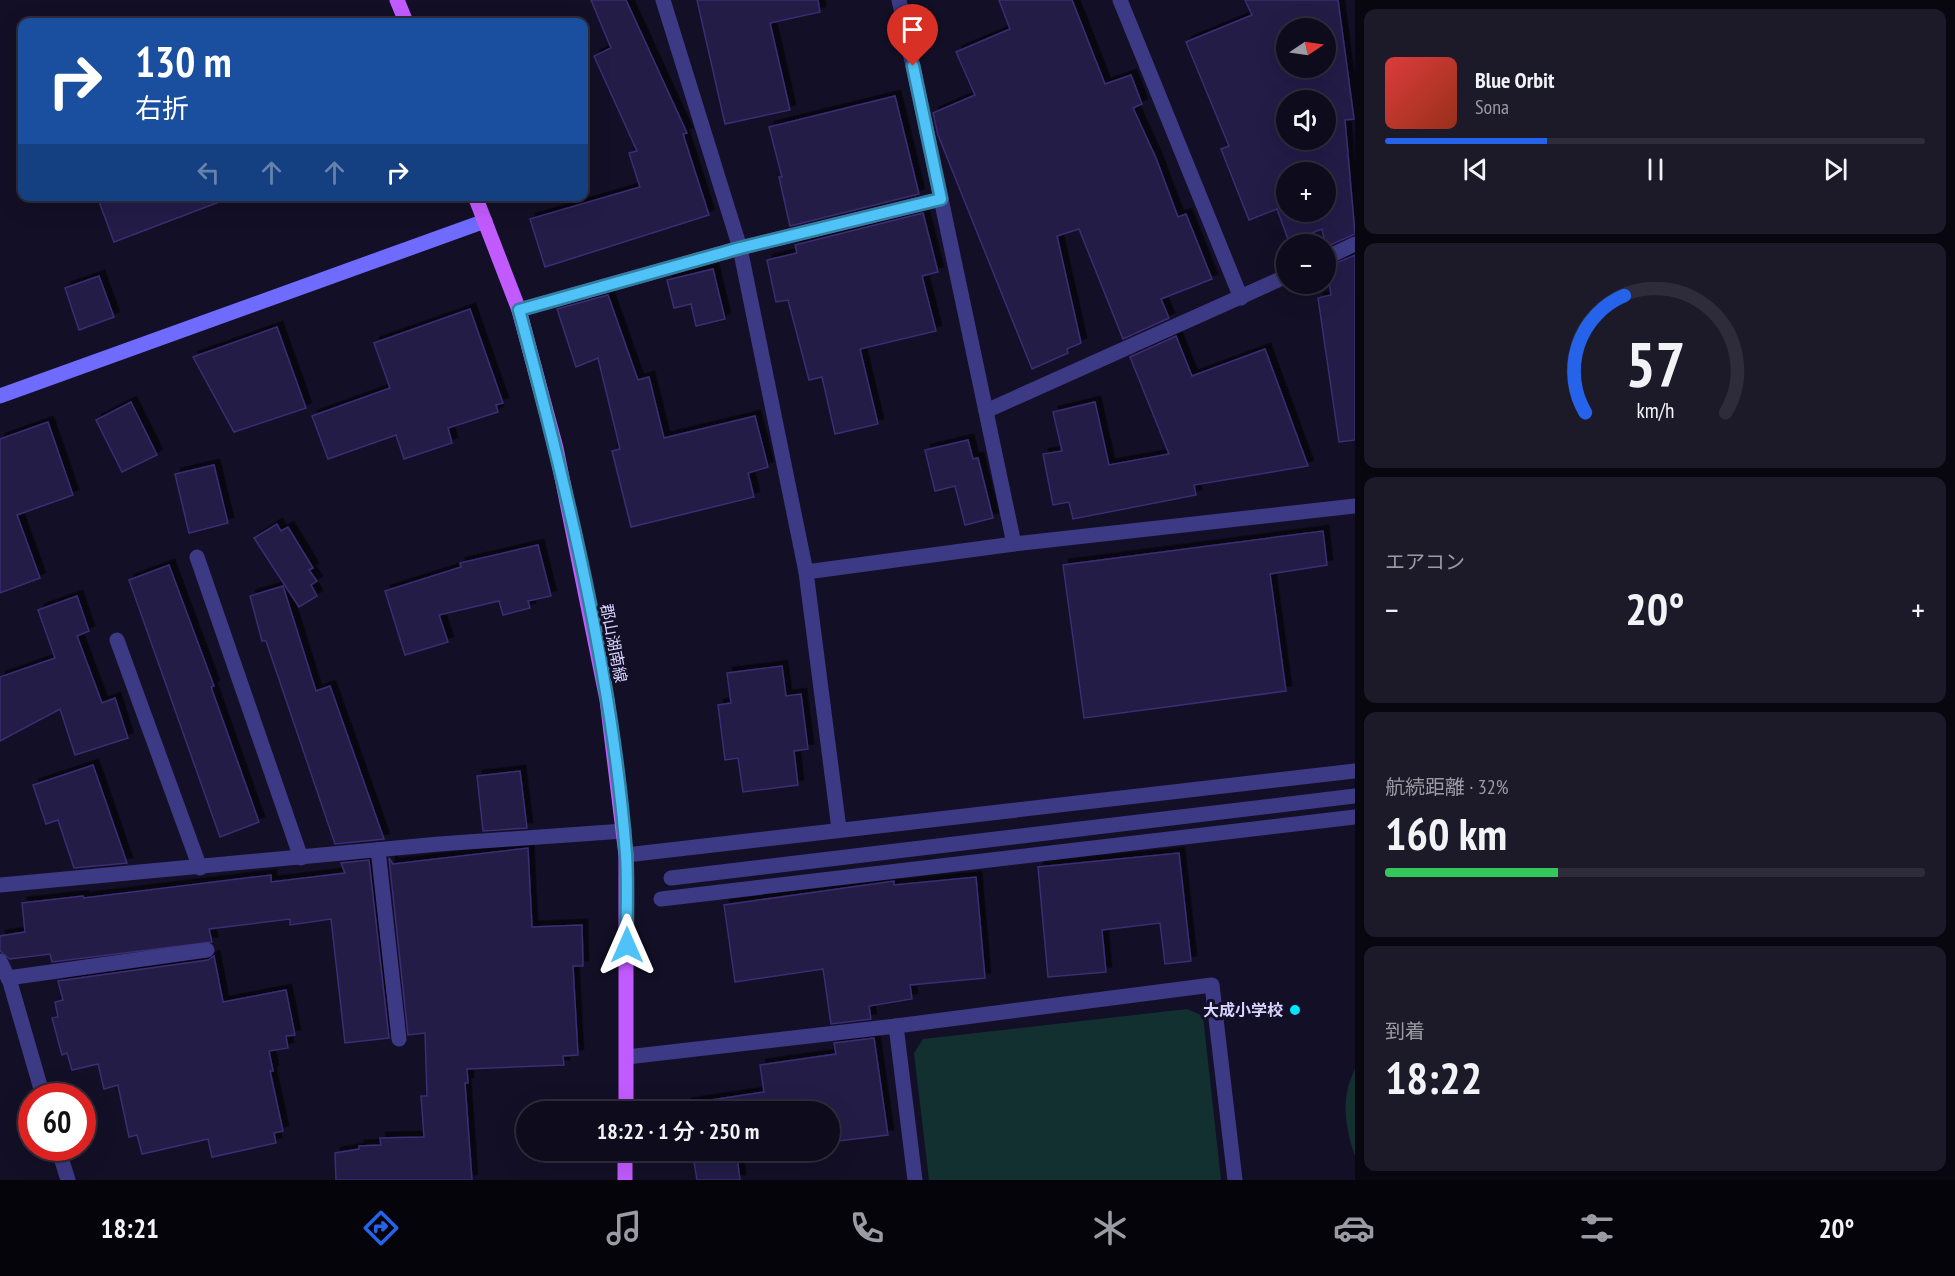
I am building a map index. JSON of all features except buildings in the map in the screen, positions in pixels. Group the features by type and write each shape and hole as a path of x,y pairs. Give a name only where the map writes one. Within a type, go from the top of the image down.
{"main road":[{"path":"397,0 404,18"},
{"name":"郡山湖南線","path":"477,201 519,310 556,448 607,700 626,855 626,1101"},
{"path":"625,1161 625,1180"}],"street":[{"path":"663,0 740,248 806,572 839,829"},
{"path":"899,0 1014,544"},
{"path":"1120,0 1241,298"},
{"path":"519,310 740,248 941,199"},
{"path":"0,396 485,221"},
{"path":"1336,253 1355,244"},
{"path":"986,411 1276,281"},
{"path":"806,572 1014,544 1355,506"},
{"path":"197,557 301,858"},
{"path":"117,640 200,868"},
{"path":"626,855 1355,771"},
{"path":"671,879 1355,796"},
{"path":"661,899 1355,817"},
{"path":"0,885 378,850 624,831"},
{"path":"378,850 399,1039"},
{"path":"8,978 207,950"},
{"path":"0,962 8,978 39,1083"},
{"path":"627,1057 896,1026 1212,985 1235,1180"},
{"path":"896,1026 915,1180"},
{"path":"62,1161 68,1180"}],"green space":[{"path":"1187,1009 1203,1016 1221,1180 929,1180 914,1053 923,1039"},
{"path":"1355,1069 1355,1156 1347,1123 1346,1102 1350,1080"}],"place":[{"name":"大成小学校","path":"1295,1010"}],"route":[{"path":"627,945 626,855 607,700 556,448 519,310 740,248 941,199 913,66"}]}
